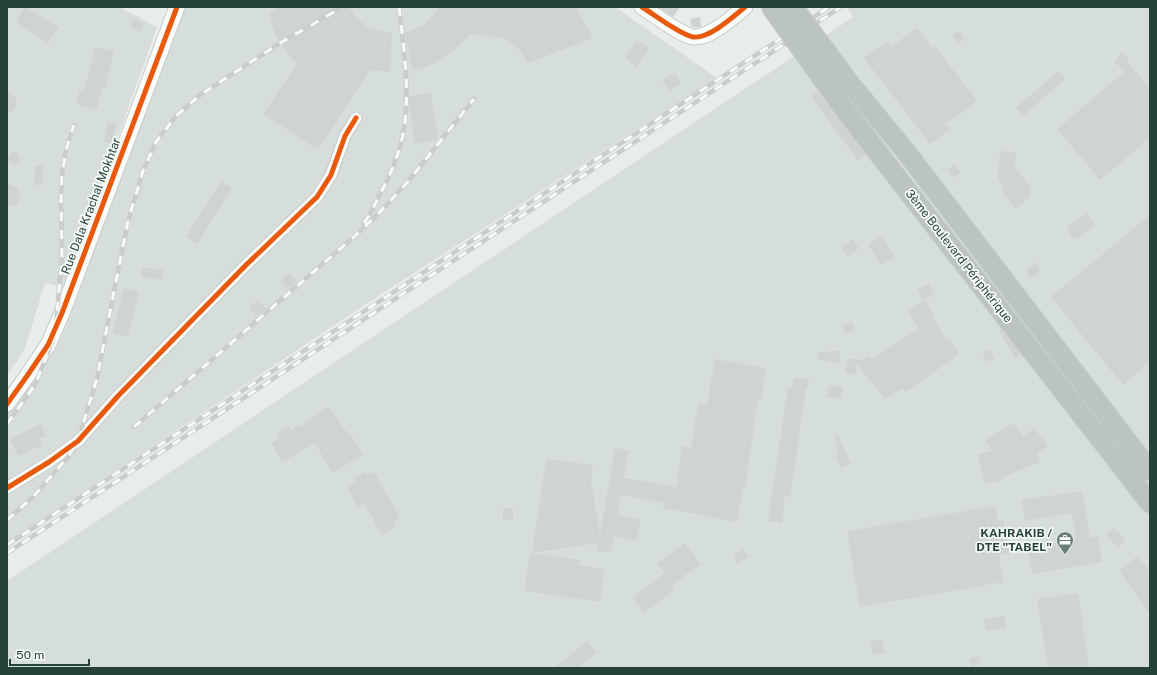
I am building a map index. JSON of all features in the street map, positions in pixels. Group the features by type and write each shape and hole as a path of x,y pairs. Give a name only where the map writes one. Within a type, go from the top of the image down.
{"highway":[{"name":"3ème Boulevard Périphérique","path":"771,7 842,106 1150,502"},
{"path":"793,7 851,85 907,153 1150,471"}],"street":[{"name":"Rue Dala Krachal Mokhtar","path":"7,404 48,345 62,313 177,7"},
{"path":"642,7 679,31 693,37 701,36 724,25 745,7"},
{"path":"7,488 49,462 78,441 128,385 246,265 317,197 331,175 345,136 356,118"}],"shaded area":[{"path":"7,7 119,7 157,27 72,266 62,287 45,283 24,351 7,375"},
{"path":"185,7 615,7 717,78 380,295 7,543 7,410 57,346 66,327"},
{"path":"847,7 1150,7 1150,668 7,668 7,581 853,17"}],"building":[{"path":"25,7 59,27 48,43 16,22"},
{"path":"275,7 349,7 356,18 369,28 392,33 390,72 370,70 318,150 263,114 297,64 280,43 273,29 269,12 276,10"},
{"path":"438,7 576,7 593,38 528,63 517,47 503,38 471,34 452,52 433,64 420,69 412,70 405,33 424,25 436,12"},
{"path":"658,7 680,7 673,17"},
{"path":"700,17 701,27 692,27 690,19"},
{"path":"133,19 144,24 141,32 130,27"},
{"path":"917,28 932,48 935,46 977,101 946,124 950,129 930,144 864,58 887,42 891,47"},
{"path":"960,31 965,39 957,43 952,35"},
{"path":"637,40 649,48 637,67 625,58"},
{"path":"95,47 114,51 105,88 103,88 96,110 76,104 80,90 84,91"},
{"path":"1122,52 1129,58 1127,61 1150,89 1150,138 1100,180 1057,129 1125,71 1114,62"},
{"path":"1058,71 1065,79 1023,116 1016,108"},
{"path":"675,73 681,84 669,91 662,80"},
{"path":"7,91 15,97 17,103 14,110 7,114"},
{"path":"818,92 866,155 858,161 811,96"},
{"path":"431,93 438,140 415,144 408,96"},
{"path":"108,121 116,123 112,144 104,142"},
{"path":"1000,151 1016,152 1015,167 1031,188 1030,197 1015,209 1001,190 1004,187 998,178"},
{"path":"16,152 19,153 19,163 12,164 9,163 8,156 9,153"},
{"path":"955,164 961,172 953,178 947,170"},
{"path":"35,166 43,166 43,185 34,185"},
{"path":"221,181 232,188 197,244 186,237"},
{"path":"7,183 18,188 21,194 17,204 7,207"},
{"path":"1087,213 1095,226 1074,240 1066,227"},
{"path":"1150,215 1150,362 1123,385 1051,297"},
{"path":"882,236 894,257 881,265 868,244"},
{"path":"852,239 859,248 848,256 841,247"},
{"path":"1036,262 1041,270 1031,278 1026,270"},
{"path":"142,267 163,270 162,280 141,277"},
{"path":"288,273 297,281 289,290 280,282"},
{"path":"929,284 934,295 922,301 917,289"},
{"path":"124,288 139,292 128,337 113,333"},
{"path":"258,300 266,309 256,316 249,307"},
{"path":"925,300 934,315 932,316 946,340 949,338 959,354 906,392 903,388 885,399 857,364 855,375 845,373 848,358 862,360 868,356 871,360 918,329 908,310"},
{"path":"851,321 855,329 845,334 842,326"},
{"path":"1001,329 1021,354 1015,358 999,331"},
{"path":"990,349 995,359 987,362 982,353"},
{"path":"840,351 840,363 817,359 818,352"},
{"path":"715,359 766,368 761,400 758,400 745,488 743,487 737,522 663,508 664,503 621,495 618,515 641,520 636,541 614,536 611,553 597,550 598,543 532,553 546,459 593,465 591,481 600,535 615,448 629,450 624,478 676,487 682,446 691,448 698,403 707,405"},
{"path":"794,377 809,380 806,389 790,497 785,496 782,523 768,521 788,387 792,388"},
{"path":"829,385 843,387 841,399 827,397"},
{"path":"328,406 348,434 350,433 363,455 332,473 315,443 282,462 271,443 280,438 277,433 289,426 291,430 299,425 300,427"},
{"path":"1014,423 1023,437 1034,428 1048,446 1037,454 1040,462 1002,477 1003,480 985,484 978,454 992,451 985,440"},
{"path":"41,424 46,436 39,438 42,445 18,456 10,439"},
{"path":"835,430 851,463 841,468 835,455 837,454"},
{"path":"365,472 367,475 374,472 400,517 394,521 397,526 382,535 364,503 358,507 347,487 356,482 353,478"},
{"path":"1082,491 1090,538 1098,536 1102,562 1032,574 1028,547 1076,540 1072,513 1025,521 1021,500"},
{"path":"996,506 998,521 1003,520 1009,553 999,555 1003,582 860,607 847,531"},
{"path":"503,508 513,508 513,520 503,520"},
{"path":"1114,528 1126,541 1118,548 1106,535"},
{"path":"685,543 700,564 671,586 674,590 644,613 632,597 665,573 657,563"},
{"path":"743,549 748,556 738,564 733,556"},
{"path":"530,553 580,560 579,565 604,569 600,602 524,591"},
{"path":"1138,556 1150,572 1150,614 1119,570"},
{"path":"1078,593 1089,668 1048,668 1037,599"},
{"path":"1004,616 1006,628 986,631 984,619"},
{"path":"882,639 885,653 873,655 870,641"},
{"path":"587,641 597,653 578,668 554,668"},
{"path":"979,656 981,664 971,667 969,659"}],"railway":[{"path":"7,520 33,497 68,457 78,441 97,378 128,221 143,171 156,142 176,116 200,95 280,43 343,7"},
{"path":"364,223 373,209 392,169 401,143 404,126 407,92 399,7"},
{"path":"7,545 829,7"},
{"path":"7,553 841,7"},
{"path":"134,427 355,236 379,213 406,184 474,99"},
{"path":"7,424 35,385 53,340 56,324 62,257 62,174 66,150 74,125"}],"cycle path":[{"path":"7,404 48,345 62,313 177,7"},
{"path":"642,7 674,28 693,37 706,35 713,31 745,7"},
{"path":"7,488 49,462 78,441 118,396 246,265 317,197 331,175 345,136 356,118"}],"place":[{"name":"KAHRAKIB / DTE \"TABEL\"","path":"1065,555"}]}
